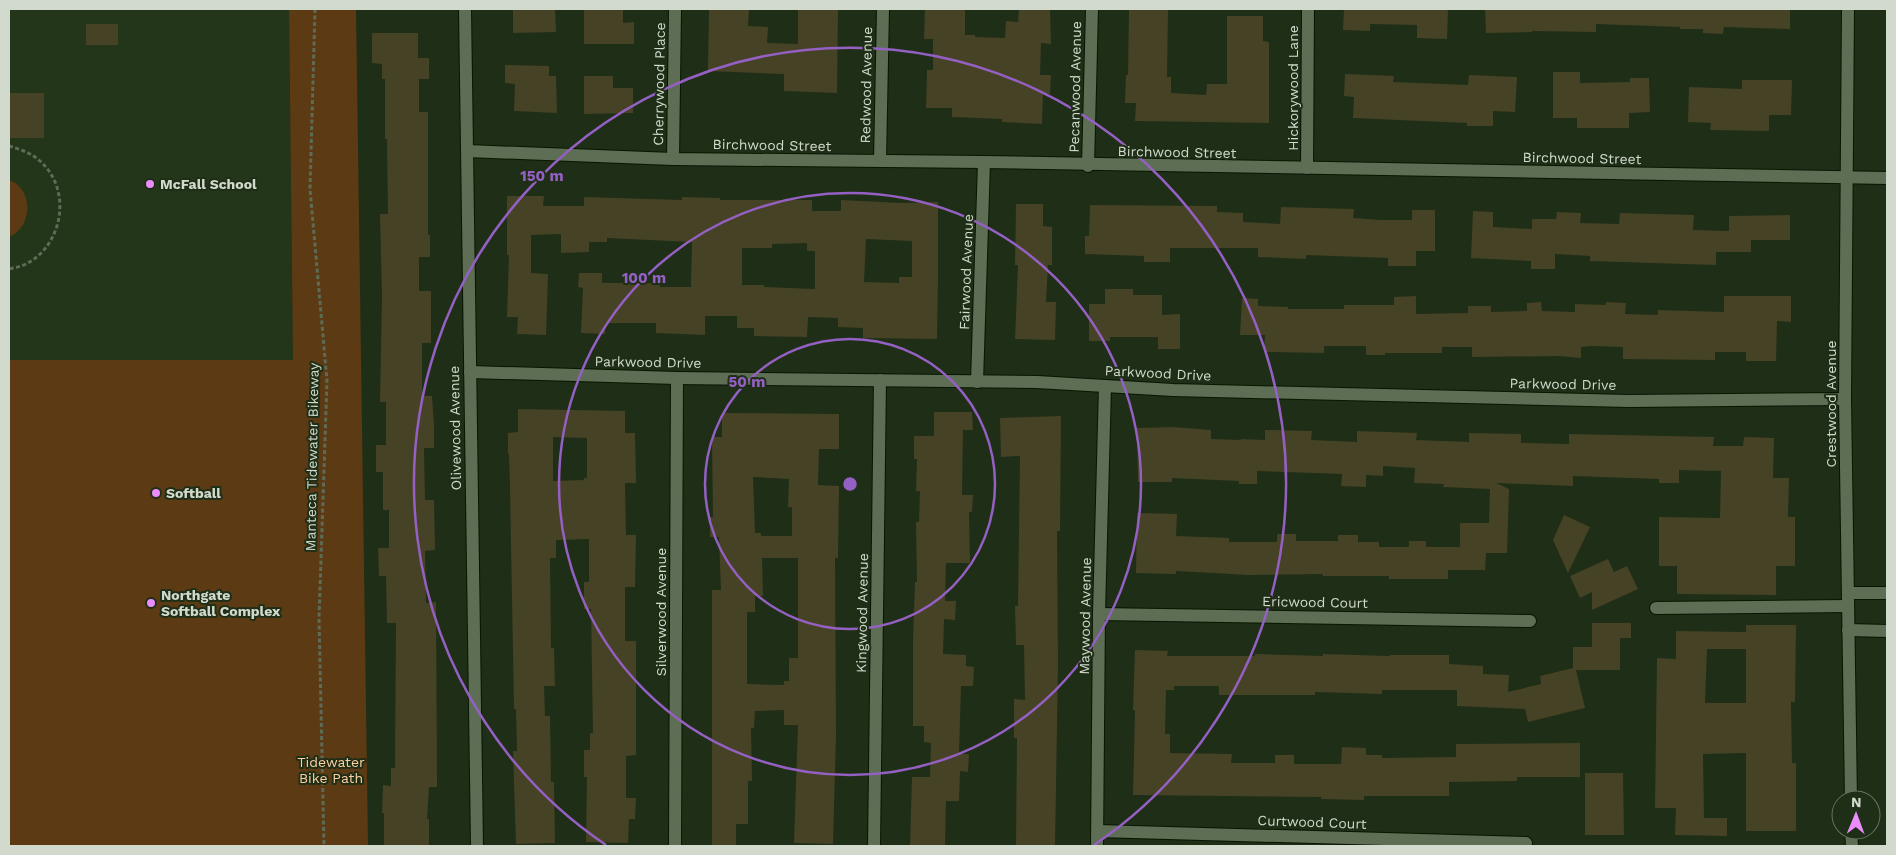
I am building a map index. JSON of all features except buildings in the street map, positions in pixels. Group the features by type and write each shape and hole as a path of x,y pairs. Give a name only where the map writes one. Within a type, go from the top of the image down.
{"street":[{"name":"Olivewood Avenue","path":"465,9 477,846"},
{"name":"Cherrywood Place","path":"673,159 675,9"},
{"name":"Redwood Avenue","path":"880,161 883,9"},
{"name":"Pecanwood Avenue","path":"1088,166 1092,9"},
{"name":"Hickorywood Lane","path":"1307,168 1308,9"},
{"name":"Crestwood Avenue","path":"1848,9 1845,399 1851,790"},
{"name":"Birchwood Street","path":"467,151 673,159 984,162 1088,166 1887,178"},
{"name":"Fairwood Avenue","path":"977,382 984,162"},
{"name":"Parkwood Drive","path":"470,372 677,378 977,382 1173,390 1629,401 1845,399"},
{"name":"Silverwood Avenue","path":"676,846 677,378"},
{"name":"Kingwood Avenue","path":"874,846 880,380"},
{"name":"Maywood Avenue","path":"1097,846 1099,614 1105,386"},
{"path":"1848,593 1887,593"},
{"path":"1656,608 1848,606"},
{"name":"Ericwood Court","path":"1099,614 1530,620"},
{"path":"1848,630 1887,631"},
{"name":"Curtwood Court","path":"1098,831 1526,843"}],"path":[{"name":"Manteca Tidewater Bikeway","path":"314,9 310,188 328,381 319,618 324,846"},
{"path":"9,146 22,150 40,161 54,178 60,198 60,220 53,239 40,254 24,265 9,269"}],"shaded area":[{"name":"McFall School","path":"9,9 289,9 293,360 9,360"}],"green space":[{"name":"Northgate Softball Complex","path":"289,9 356,9 368,846 9,846 9,360 293,360"},
{"path":"9,180 23,191 27,208 23,225 9,237"}],"place":[{"name":"McFall School","path":"150,184"},
{"name":"Softball","path":"156,493"},
{"name":"Northgate Softball Complex","path":"151,603"}],"park label":[{"name":"Tidewater Bike Path","path":"331,770"}]}
